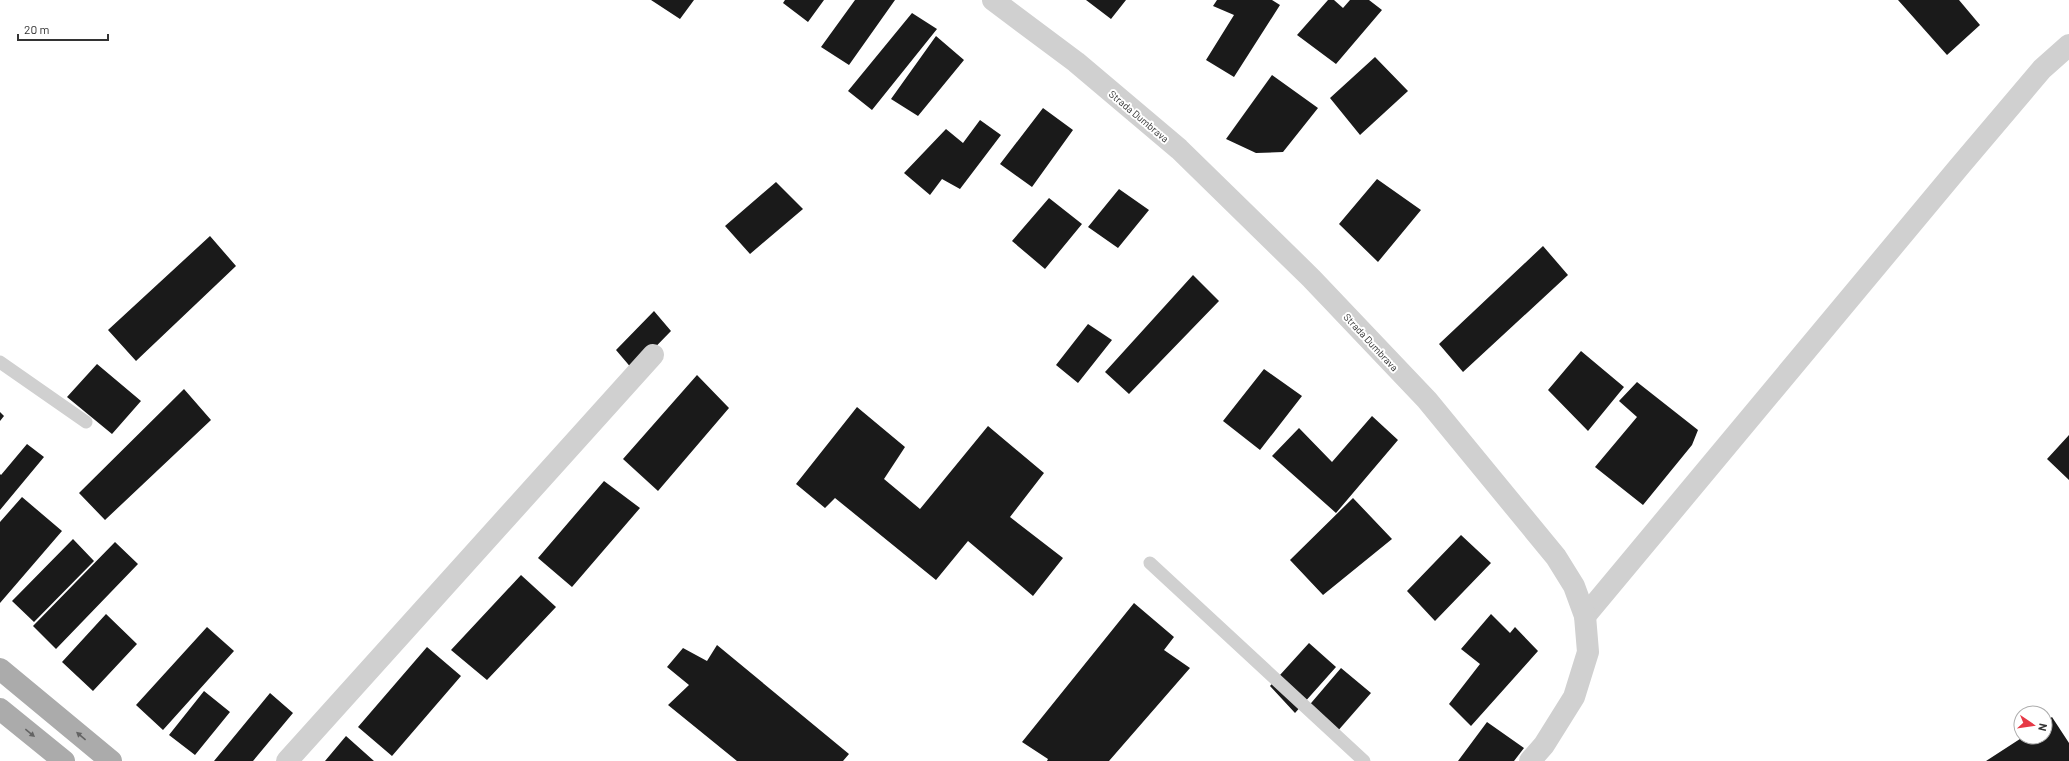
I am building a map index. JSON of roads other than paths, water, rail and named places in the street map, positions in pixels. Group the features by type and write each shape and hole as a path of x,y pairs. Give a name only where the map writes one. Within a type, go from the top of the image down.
{"main road":[{"path":"0,669 111,761"},
{"path":"0,709 64,761"}],"street":[{"name":"Strada Dumbrava","path":"993,0 1076,62 1179,150 1311,278 1427,400 1556,557 1574,586 1585,616 1588,652 1574,697 1544,745 1530,761"},
{"path":"1585,616 1964,161 2042,69 2069,45"},
{"path":"287,761 653,355"}],"lane":[{"path":"0,362 86,422"},
{"path":"1150,563 1364,761"}]}
